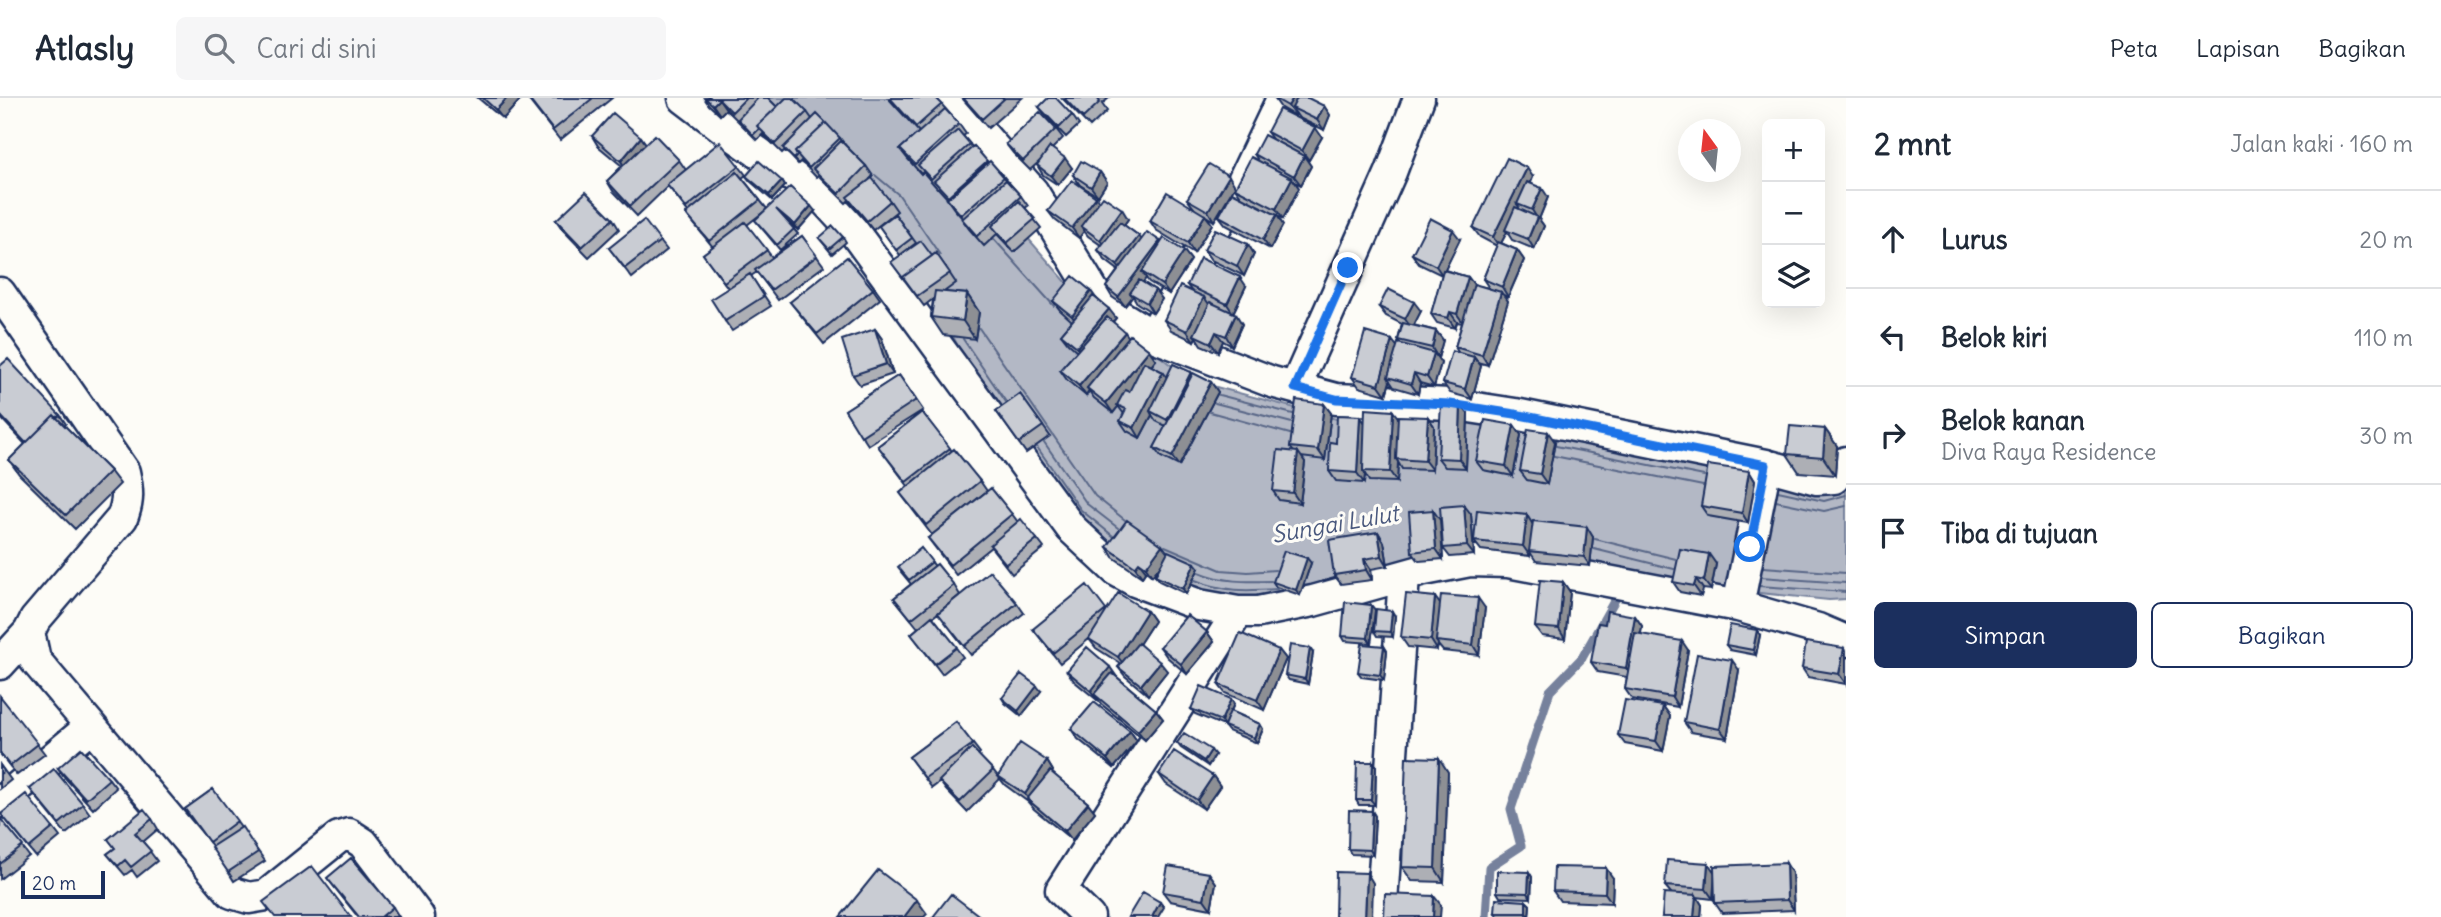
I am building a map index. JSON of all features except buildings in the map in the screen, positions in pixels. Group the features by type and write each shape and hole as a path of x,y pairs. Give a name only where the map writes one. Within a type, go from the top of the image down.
{"street":[{"path":"684,98 821,196 890,279 1071,528 1117,571 1136,581 1199,605 1238,612 1258,612 1470,561 1508,562 1603,579 1646,590 1739,603 1846,641"},
{"path":"950,98 1032,192 1097,297 1114,312 1153,336 1272,383 1336,399 1450,404 1515,414 1817,480 1834,478 1846,462"},
{"path":"1295,388 1391,172 1419,98"},
{"path":"1153,336 1240,187 1281,101"},
{"path":"0,293 124,472 128,488 128,502 122,518 0,664"},
{"path":"1739,603 1765,468"},
{"path":"1381,917 1404,576"},
{"path":"1089,917 1061,890 1238,612"},
{"path":"29,632 34,660 232,893 249,898 267,895 340,837 349,834 363,843 419,917"},
{"path":"0,802 90,727"}],"water":[{"name":"Sungai Lulut","path":"734,98 909,98 1067,283 1190,380 1344,421 1490,417 1846,478 1846,599 1829,600 1670,584 1528,549 1282,596 1247,598 1214,595 1137,563 1076,515 958,346 912,259 878,211"}],"waterway":[{"path":"1486,917 1489,867 1521,846 1511,809 1550,691 1582,658 1617,596 1618,588"}],"route":[{"path":"1348,268 1295,388 1336,399 1450,404 1515,414 1766,465 1750,547"}]}
